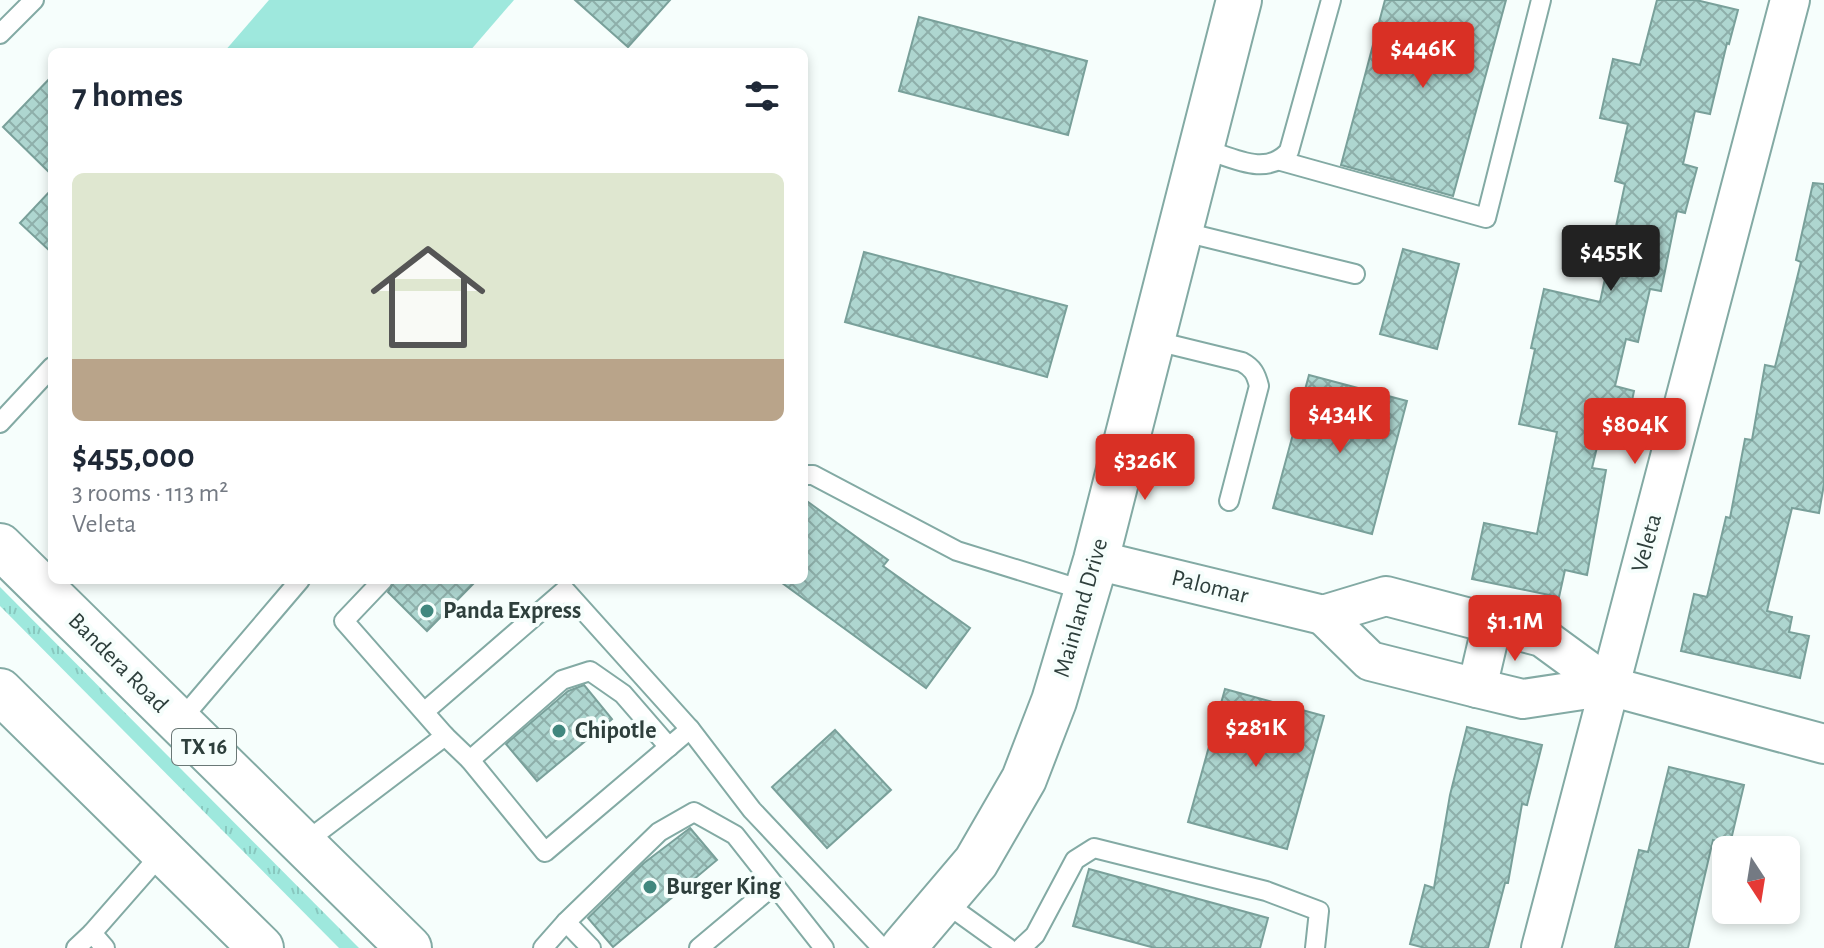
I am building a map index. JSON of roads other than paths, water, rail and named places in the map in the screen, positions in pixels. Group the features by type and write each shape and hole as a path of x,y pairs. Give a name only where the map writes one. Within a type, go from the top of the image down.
{"main road":[{"name":"Mainland Drive","path":"903,948 976,862 1024,779 1054,701 1091,575 1239,0"},
{"name":"Bandera Road","path":"0,546 48,584 179,722 409,948"},
{"path":"0,691 261,948"}],"street":[{"name":"Veleta","path":"1541,948 1790,0"},
{"name":"Palomar","path":"1091,575 1323,615"},
{"path":"1609,686 1523,699 1477,688 1370,661 1323,615 1386,596 1542,637 1609,686 1824,744"},
{"path":"1477,688 1492,624"}],"lane":[{"path":"0,34 34,0"},
{"path":"1201,148 1265,167 1281,161 1289,151 1331,0"},
{"path":"1281,161 1486,218 1541,0"},
{"path":"1180,231 1355,274"},
{"path":"1152,340 1242,362 1256,375 1259,386 1229,501"},
{"path":"0,423 48,371"},
{"path":"808,475 957,551 1091,575"},
{"path":"179,722 297,584"},
{"path":"379,584 344,621 445,736 470,760 545,852 690,729"},
{"path":"424,712 563,584"},
{"path":"565,584 690,729 752,810 882,948"},
{"path":"470,760 562,680 590,671 623,694 669,747"},
{"path":"303,844 445,736"},
{"path":"543,948 659,832 694,812 735,835 824,948"},
{"path":"1021,948 1035,935 1075,860 1094,848 1266,891 1319,911 1315,948"},
{"path":"76,948 163,852"},
{"path":"699,948 774,885"},
{"path":"944,902 1008,948"},
{"path":"566,922 591,948"},
{"path":"92,933 105,948"}],"place":[{"name":"Panda Express","path":"427,611"},
{"name":"Chipotle","path":"559,731"},
{"name":"Burger King","path":"650,887"}]}
